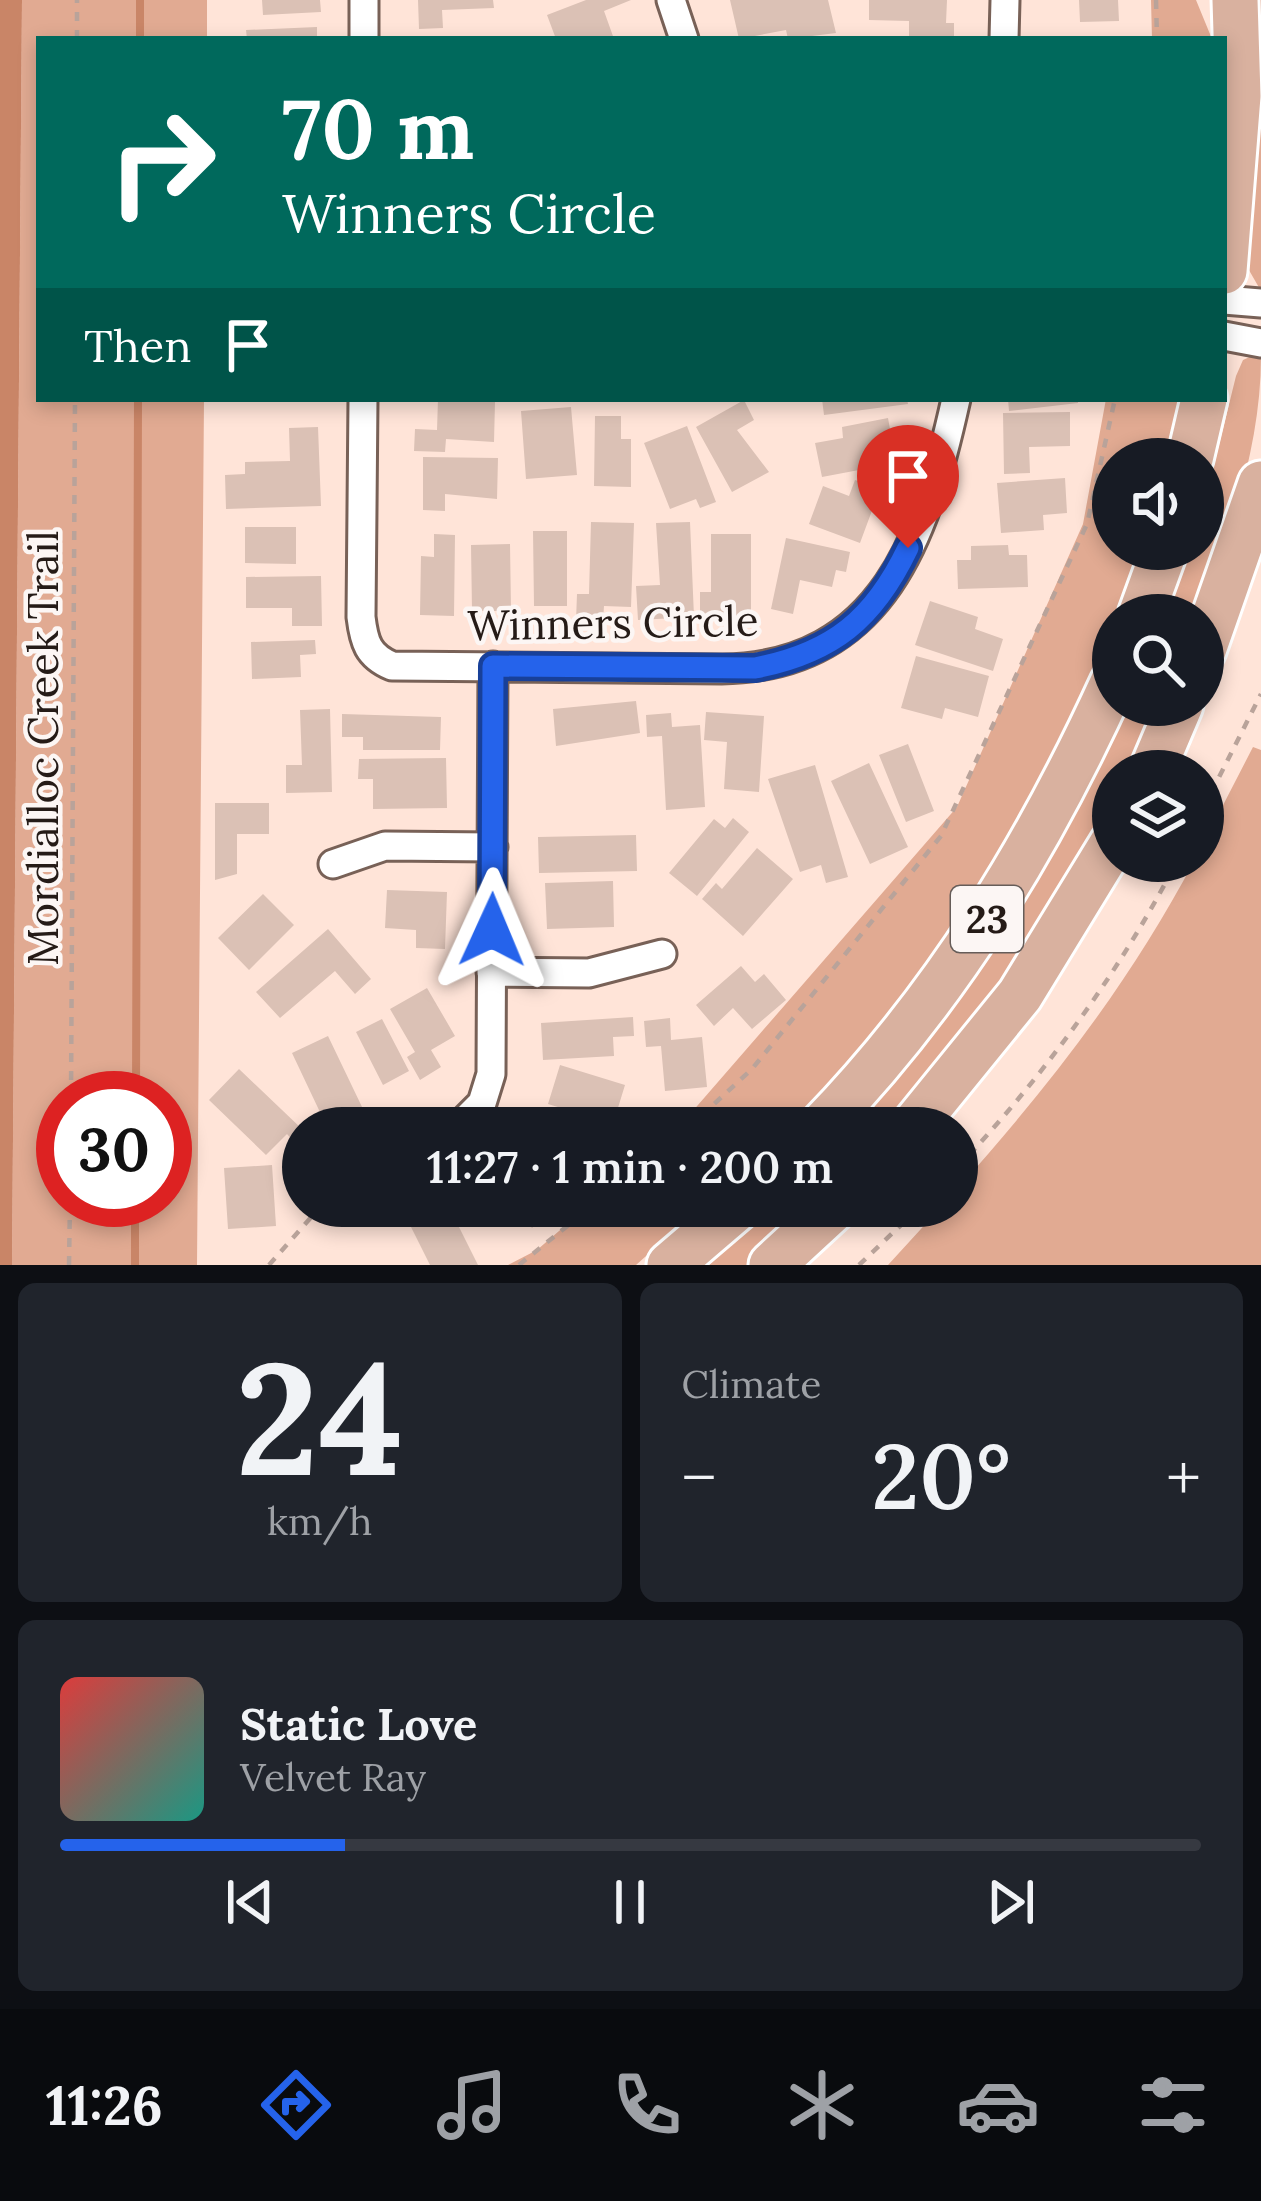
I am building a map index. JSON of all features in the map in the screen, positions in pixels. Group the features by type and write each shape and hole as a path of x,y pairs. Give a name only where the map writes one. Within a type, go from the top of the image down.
{"main road":[{"path":"1227,234 1238,96 1235,0"},
{"path":"1195,438 1203,402"},
{"path":"1223,594 1261,484"},
{"name":"23","path":"839,1107 903,1037 976,935 1068,782 1093,726"},
{"name":"23","path":"929,1107 1020,994 1092,877"},
{"path":"670,1265 714,1227"},
{"path":"772,1265 813,1227"}],"street":[{"path":"364,0 364,36"},
{"path":"671,0 683,36"},
{"path":"1004,36 1005,0"},
{"path":"1227,299 1261,303"},
{"path":"1227,337 1261,343"},
{"name":"Winners Circle","path":"363,402 362,617 368,651 392,666 755,668 814,654 863,617 896,573 939,477 955,402"},
{"path":"478,1107 491,1074 493,666"},
{"path":"333,864 385,846 493,847"},
{"path":"491,972 589,973 662,954"}],"path":[{"path":"76,36 77,0"},
{"path":"1156,0 1157,36"},
{"name":"Mordialloc Creek Trail","path":"70,1071 75,402"},
{"path":"711,1107 752,1069 941,836 1087,524 1114,402"},
{"path":"1224,767 1261,694"},
{"path":"978,1146 1003,1120 1136,940 1166,882"},
{"path":"69,1265 70,1227"},
{"path":"269,1265 302,1227"},
{"path":"519,1265 566,1227"},
{"path":"860,1265 899,1227"}],"shaded area":[{"path":"0,0 22,0 12,1265 0,1265"},
{"path":"22,0 207,0 207,36 36,36 36,402 204,402 197,1265 12,1265"},
{"path":"1151,0 1196,0 1211,36 1152,36"},
{"path":"1254,0 1261,0 1261,291 1242,258"},
{"path":"1256,354 1261,357 1260,390 1250,455 1224,548 1221,438 1243,360"},
{"path":"1105,402 1182,402 1173,438 1099,438"},
{"path":"1092,475 1092,570 1136,570 1128,594 1092,594 1092,679 1030,813 890,1019 814,1107 696,1107 957,807 1083,524"},
{"path":"1182,570 1217,570 1209,594 1170,594"},
{"path":"1106,726 1152,726 1140,750 1092,750 1092,843 1043,932 911,1107 859,1107"},
{"path":"1253,747 1261,750 1261,1265 888,1265 923,1227 978,1227 978,1165 1115,991 1182,882 1224,882 1224,803"},
{"path":"564,1227 679,1227 636,1265 508,1265 537,1250"},
{"path":"745,1227 796,1227 756,1265 702,1265"}],"building":[{"path":"262,0 320,0 321,12 263,15"},
{"path":"418,0 493,0 494,8 442,10 443,28 419,29"},
{"path":"586,0 631,0 604,11 613,36 555,36 547,15"},
{"path":"730,0 828,0 836,33 787,36 786,30 738,36"},
{"path":"869,0 947,0 946,23 954,23 954,36 909,36 909,21 869,20"},
{"path":"1079,0 1118,0 1119,21 1080,22"},
{"path":"317,27 317,36 247,36 246,30"},
{"path":"438,402 495,402 494,442 446,439 445,452 414,451 415,429 437,430"},
{"path":"745,402 754,420 737,430 769,472 732,492 696,427"},
{"path":"822,402 908,404 824,415"},
{"path":"1008,402 1078,402 1078,403 1009,411"},
{"path":"571,407 577,475 526,479 521,411"},
{"path":"1070,412 1070,446 1029,447 1030,473 1004,474 1003,413"},
{"path":"595,416 621,416 621,439 631,439 631,487 594,486"},
{"path":"888,418 896,463 822,477 815,443 843,438 842,427"},
{"path":"687,426 716,502 700,508 696,499 670,509 644,443"},
{"path":"318,427 321,506 226,509 225,475 245,474 245,462 290,461 289,428"},
{"path":"423,457 498,458 497,499 445,494 445,511 423,510"},
{"path":"1065,478 1067,513 1043,515 1044,530 1001,533 997,483"},
{"path":"855,480 880,489 860,543 809,524 823,486 849,496"},
{"path":"591,522 634,523 631,607 604,606 603,621 576,621 577,594 589,594"},
{"path":"690,522 694,617 638,620 636,586 660,585 656,523"},
{"path":"245,527 296,527 296,564 245,563"},
{"path":"533,531 567,531 567,606 534,606"},
{"path":"434,534 455,535 454,616 420,615 421,556 434,557"},
{"path":"711,534 751,534 751,617 700,617 700,592 711,592"},
{"path":"786,538 850,552 846,572 836,570 832,587 800,580 793,614 771,609"},
{"path":"510,544 511,611 472,611 471,545"},
{"path":"1008,545 1009,555 1027,555 1028,587 958,589 957,560 971,560 971,546"},
{"path":"321,576 322,626 292,626 292,608 246,608 246,577"},
{"path":"930,601 978,617 975,629 1003,639 993,671 915,645"},
{"path":"315,640 316,654 300,655 301,677 252,679 251,642"},
{"path":"916,656 989,676 978,717 945,708 942,719 901,708"},
{"path":"636,701 640,733 556,746 553,709"},
{"path":"330,709 332,792 286,793 286,765 302,765 300,710"},
{"path":"706,712 764,716 759,792 724,789 727,742 704,740"},
{"path":"671,713 672,727 700,725 705,807 666,810 662,736 647,737 646,715"},
{"path":"342,714 441,717 440,750 363,750 363,737 342,737"},
{"path":"908,744 934,811 906,822 879,755"},
{"path":"446,758 447,808 373,809 373,779 358,779 359,759"},
{"path":"869,763 908,847 870,864 831,781"},
{"path":"815,765 848,877 826,883 821,865 800,872 768,779"},
{"path":"215,803 269,803 269,834 237,834 237,874 215,880"},
{"path":"733,818 749,832 697,896 669,873 714,819 725,828"},
{"path":"636,835 637,871 539,873 538,837"},
{"path":"757,848 793,879 743,936 702,899 716,883 722,889"},
{"path":"613,881 614,927 547,929 545,883"},
{"path":"387,890 447,892 445,949 416,948 416,930 385,928"},
{"path":"263,894 294,925 249,970 218,938"},
{"path":"328,929 371,979 355,994 335,971 280,1018 256,992"},
{"path":"741,966 755,982 764,974 786,1000 752,1029 733,1008 714,1026 696,1005"},
{"path":"427,988 455,1036 431,1050 441,1067 420,1080 407,1057 415,1052 390,1009"},
{"path":"633,1017 634,1036 613,1037 614,1056 543,1060 541,1023"},
{"path":"670,1018 671,1040 702,1037 707,1087 665,1091 661,1046 646,1047 644,1021"},
{"path":"382,1019 409,1071 383,1085 356,1032"},
{"path":"328,1036 362,1107 318,1107 292,1053"},
{"path":"560,1065 625,1085 618,1107 548,1104"},
{"path":"239,1069 282,1110 282,1139 266,1155 209,1100"},
{"path":"272,1165 276,1226 228,1229 224,1168"},
{"path":"411,1227 459,1227 478,1265 430,1265"}],"waterway":[{"path":"140,0 140,36"},
{"path":"136,1071 138,402"},
{"path":"135,1227 135,1265"}],"route":[{"path":"492,930 493,666 755,668 814,654 863,617 896,573 908,548"}]}
